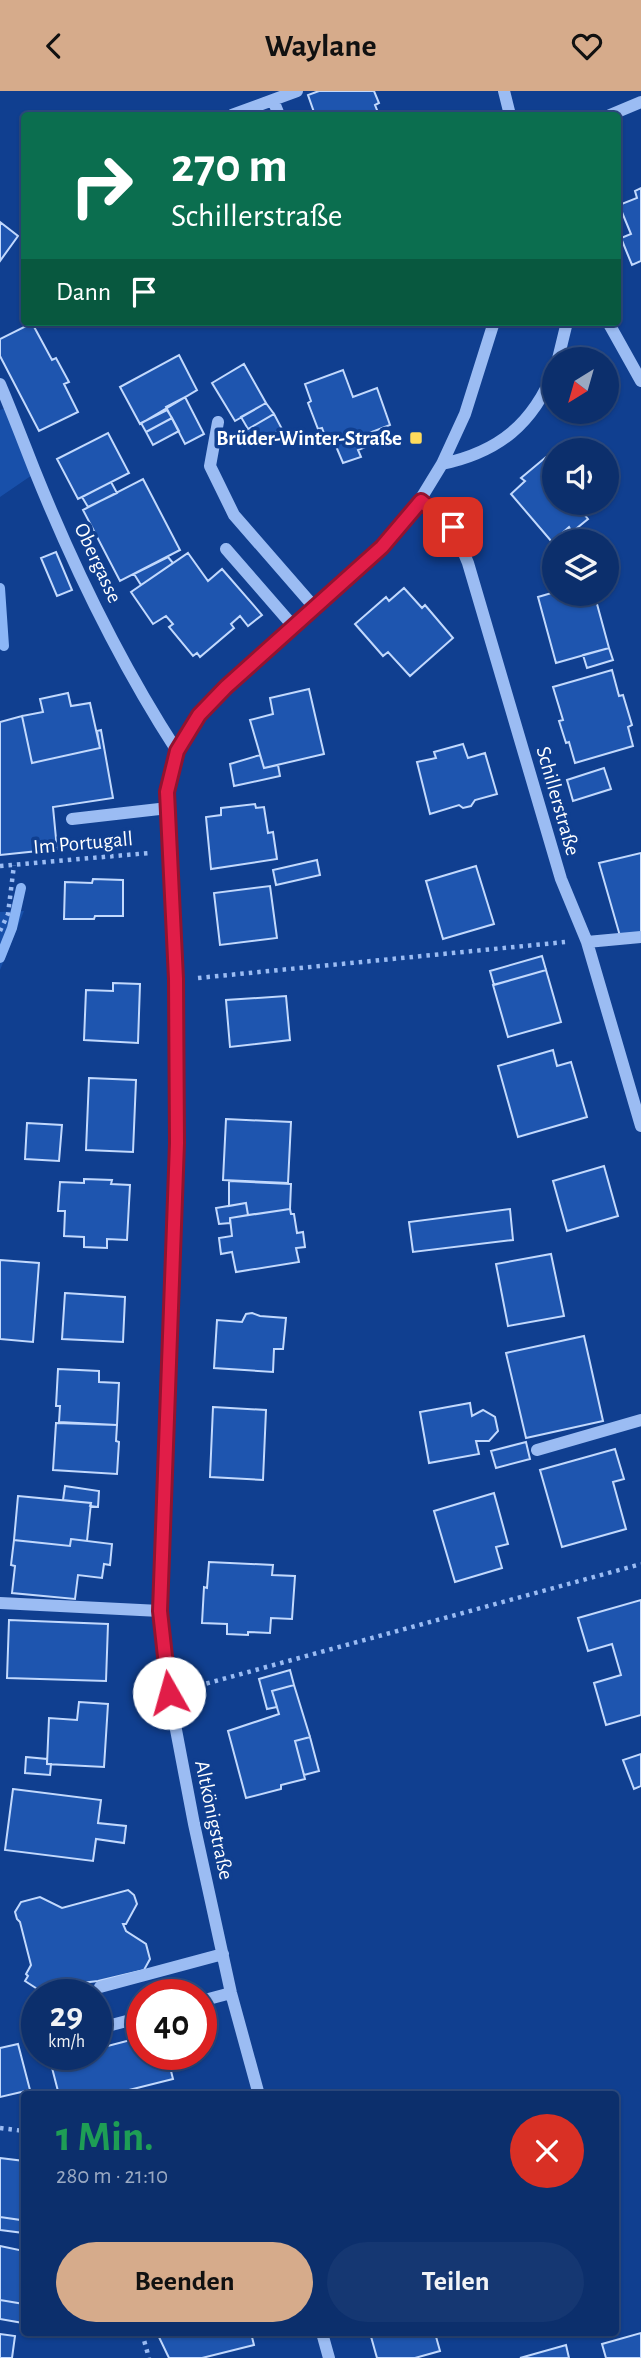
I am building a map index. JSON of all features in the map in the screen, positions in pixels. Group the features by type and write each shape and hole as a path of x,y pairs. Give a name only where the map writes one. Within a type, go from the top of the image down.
{"street":[{"path":"240,112 297,91"},
{"path":"504,91 509,112"},
{"path":"273,100 278,112"},
{"path":"617,112 641,102"},
{"name":"Altkönigstraße","path":"258,2091 231,1993 194,1824 169,1693 160,1611 177,1143 176,979 167,792 177,751 199,715 226,687 382,547 421,501 465,414 493,326"},
{"path":"561,347 565,326"},
{"path":"610,326 641,381"},
{"name":"Obergasse","path":"0,384 34,470 88,591 148,705 177,751"},
{"path":"442,464 472,458 509,435 542,398"},
{"path":"218,422 210,466 234,515 315,608"},
{"name":"Schillerstraße","path":"421,501 453,527 468,563 561,879 587,942 641,1126"},
{"path":"226,549 293,626"},
{"path":"72,819 167,808"},
{"path":"587,942 641,937"},
{"path":"537,1450 641,1420"},
{"path":"0,1604 160,1611"},
{"path":"112,1984 223,1954"},
{"path":"217,1997 231,1993"},
{"path":"323,2336 328,2358"}],"path":[{"name":"Im Portugall","path":"0,866 168,851"},
{"path":"0,931 8,914 14,865"},
{"path":"176,979 541,944 587,942"},
{"path":"169,1693 641,1564"},
{"path":"0,2128 21,2131"},
{"path":"143,2336 149,2358"}],"shaded area":[{"path":"6,408 38,471 0,497 0,410"},
{"path":"24,911 0,970 0,912"}],"building":[{"path":"319,91 374,91 379,103 375,105 378,112 314,112 308,95"},
{"path":"641,188 641,261 632,265 621,238 631,234 621,204 637,198 635,191"},
{"path":"0,222 18,236 0,261"},
{"path":"26,326 34,326 52,360 56,358 69,382 64,384 78,412 39,431 0,356 0,339"},
{"path":"179,355 197,390 140,424 120,387"},
{"path":"244,364 266,403 235,421 212,383"},
{"path":"343,370 353,397 377,388 390,425 369,433 373,444 358,450 361,457 343,463 333,439 327,441 322,428 318,429 308,403 311,401 305,384"},
{"path":"185,397 204,434 185,444 166,407"},
{"path":"266,403 274,414 248,429 241,417"},
{"path":"167,410 172,418 146,432 141,423"},
{"path":"274,414 282,429 252,446 243,432"},
{"path":"172,418 179,431 153,445 146,432"},
{"path":"108,433 129,473 78,499 57,459"},
{"path":"542,460 542,515 585,515 588,519 576,529 569,527 542,530 511,494 525,481 521,478"},
{"path":"143,479 180,550 120,581 83,510"},
{"path":"111,482 117,493 88,507 82,497"},
{"path":"56,552 72,590 57,596 41,558"},
{"path":"188,553 208,581 222,569 262,615 248,626 240,616 231,624 234,628 200,657 197,653 193,656 169,627 173,624 166,616 153,624 131,592"},
{"path":"168,557 173,563 141,585 134,574"},
{"path":"404,588 422,608 425,605 453,638 410,676 388,652 383,656 355,624 386,597 389,601"},
{"path":"542,596 542,606 598,606 609,648 556,663 538,597"},
{"path":"609,648 613,660 587,668 583,655"},
{"path":"612,670 619,696 623,695 632,725 628,727 633,746 575,763 559,721 563,720 553,687"},
{"path":"309,689 324,754 264,768 250,720 273,714 270,698"},
{"path":"68,693 71,706 90,703 100,748 32,763 22,716 43,712 40,699"},
{"path":"22,716 32,763 100,748 97,731 101,730 113,798 53,807 57,849 0,855 0,722"},
{"path":"463,744 468,758 485,753 497,794 475,800 471,806 463,808 459,805 430,814 417,762 436,758 434,752"},
{"path":"260,755 264,768 278,765 280,776 234,786 230,764"},
{"path":"604,768 611,789 573,801 567,780"},
{"path":"255,804 256,808 264,807 268,833 273,832 277,859 211,869 206,817 221,815 221,808"},
{"path":"641,853 641,933 620,936 599,863"},
{"path":"317,860 320,875 276,885 273,870"},
{"path":"476,866 494,924 443,939 426,881"},
{"path":"93,879 123,880 123,916 64,919 65,882 92,883"},
{"path":"270,886 277,938 220,945 214,893"},
{"path":"542,956 546,970 494,985 490,971"},
{"path":"546,970 561,1022 508,1037 493,985"},
{"path":"113,983 140,984 138,1043 84,1040 86,990 113,991"},
{"path":"286,996 290,1040 230,1047 226,1000"},
{"path":"553,1050 557,1066 571,1062 587,1117 518,1137 498,1066"},
{"path":"89,1078 136,1080 133,1152 86,1150"},
{"path":"226,1119 291,1122 288,1183 223,1180"},
{"path":"27,1123 62,1125 59,1161 25,1159"},
{"path":"604,1166 618,1216 567,1231 553,1181"},
{"path":"84,1179 112,1180 111,1184 130,1185 127,1240 107,1239 107,1248 84,1247 84,1237 64,1236 65,1211 58,1211 60,1182 84,1183"},
{"path":"229,1181 291,1184 290,1209 248,1215 246,1203 229,1206"},
{"path":"246,1203 248,1215 230,1218 230,1223 219,1224 216,1208"},
{"path":"290,1209 291,1214 294,1214 297,1233 303,1232 305,1247 296,1248 299,1262 236,1272 232,1252 221,1254 219,1238 232,1236 230,1218"},
{"path":"510,1209 513,1240 413,1252 409,1222"},
{"path":"551,1254 564,1316 508,1326 496,1264"},
{"path":"0,1260 39,1263 33,1342 0,1339"},
{"path":"65,1293 125,1297 123,1342 62,1339"},
{"path":"246,1314 286,1318 283,1349 274,1349 273,1372 214,1368 217,1320 242,1322"},
{"path":"584,1336 603,1421 526,1438 506,1353"},
{"path":"58,1369 99,1371 99,1382 119,1383 117,1425 59,1422 60,1406 56,1406"},
{"path":"470,1403 472,1416 483,1410 495,1417 498,1431 489,1441 476,1441 479,1454 429,1463 420,1412"},
{"path":"213,1407 266,1410 263,1480 210,1477"},
{"path":"56,1423 117,1425 117,1474 53,1470"},
{"path":"526,1442 530,1459 496,1468 491,1451"},
{"path":"615,1449 624,1479 613,1482 626,1529 562,1547 540,1470"},
{"path":"65,1486 99,1491 98,1507 90,1506 91,1503 63,1500"},
{"path":"494,1493 508,1544 496,1547 502,1568 455,1582 434,1511"},
{"path":"18,1496 91,1503 87,1541 71,1539 70,1546 14,1540"},
{"path":"71,1539 112,1544 110,1565 104,1564 102,1578 78,1575 75,1599 12,1593 14,1540 70,1546"},
{"path":"209,1562 273,1565 272,1575 295,1576 292,1619 271,1618 270,1633 248,1632 248,1635 227,1634 227,1624 202,1623 204,1587 207,1588"},
{"path":"641,1600 641,1715 606,1725 594,1683 621,1675 612,1644 588,1651 578,1618"},
{"path":"9,1620 108,1624 106,1681 7,1678"},
{"path":"290,1670 294,1685 272,1691 277,1707 267,1709 259,1679"},
{"path":"294,1685 310,1737 295,1741 305,1779 281,1785 281,1789 246,1798 228,1731 279,1714 272,1691"},
{"path":"79,1702 108,1704 104,1767 47,1764 49,1718 77,1720"},
{"path":"310,1737 319,1771 304,1775 295,1741"},
{"path":"641,1754 641,1786 634,1789 623,1760"},
{"path":"26,1757 47,1759 47,1764 51,1764 50,1775 25,1773"},
{"path":"13,1789 101,1800 98,1823 126,1826 124,1843 96,1839 93,1861 5,1850"},
{"path":"128,1890 134,1895 137,1904 126,1924 123,1924 126,1931 146,1944 150,1959 144,1970 106,1979 26,1979 31,1965 15,1912 21,1902 40,1897 62,1908"},
{"path":"126,2041 126,2070 171,2070 173,2079 125,2091 58,2091 53,2070 112,2070 112,2045"},
{"path":"18,2044 21,2070 25,2070 30,2090 0,2097 0,2048"},
{"path":"0,2158 21,2161 21,2220 0,2217"},
{"path":"0,2217 21,2220 21,2233 0,2230"},
{"path":"0,2246 21,2250 21,2304 0,2300"},
{"path":"0,2300 21,2304 21,2323 0,2319"},
{"path":"641,2333 641,2358 606,2358 602,2344"},
{"path":"0,2334 15,2336 12,2358 0,2358"},
{"path":"158,2336 252,2336 254,2345 202,2358 169,2358"},
{"path":"371,2336 436,2336 440,2351 415,2358 377,2358"},
{"path":"566,2345 569,2358 520,2358"}],"waterway":[{"path":"0,588 4,646"},
{"path":"0,958 12,928 21,888"}],"place":[{"name":"Brüder-Winter-Straße","path":"416,438"}],"route":[{"path":"169,1693 160,1611 177,1143 176,979 167,792 172,771 177,751 199,715 226,687 382,547 421,501 453,527"}]}
